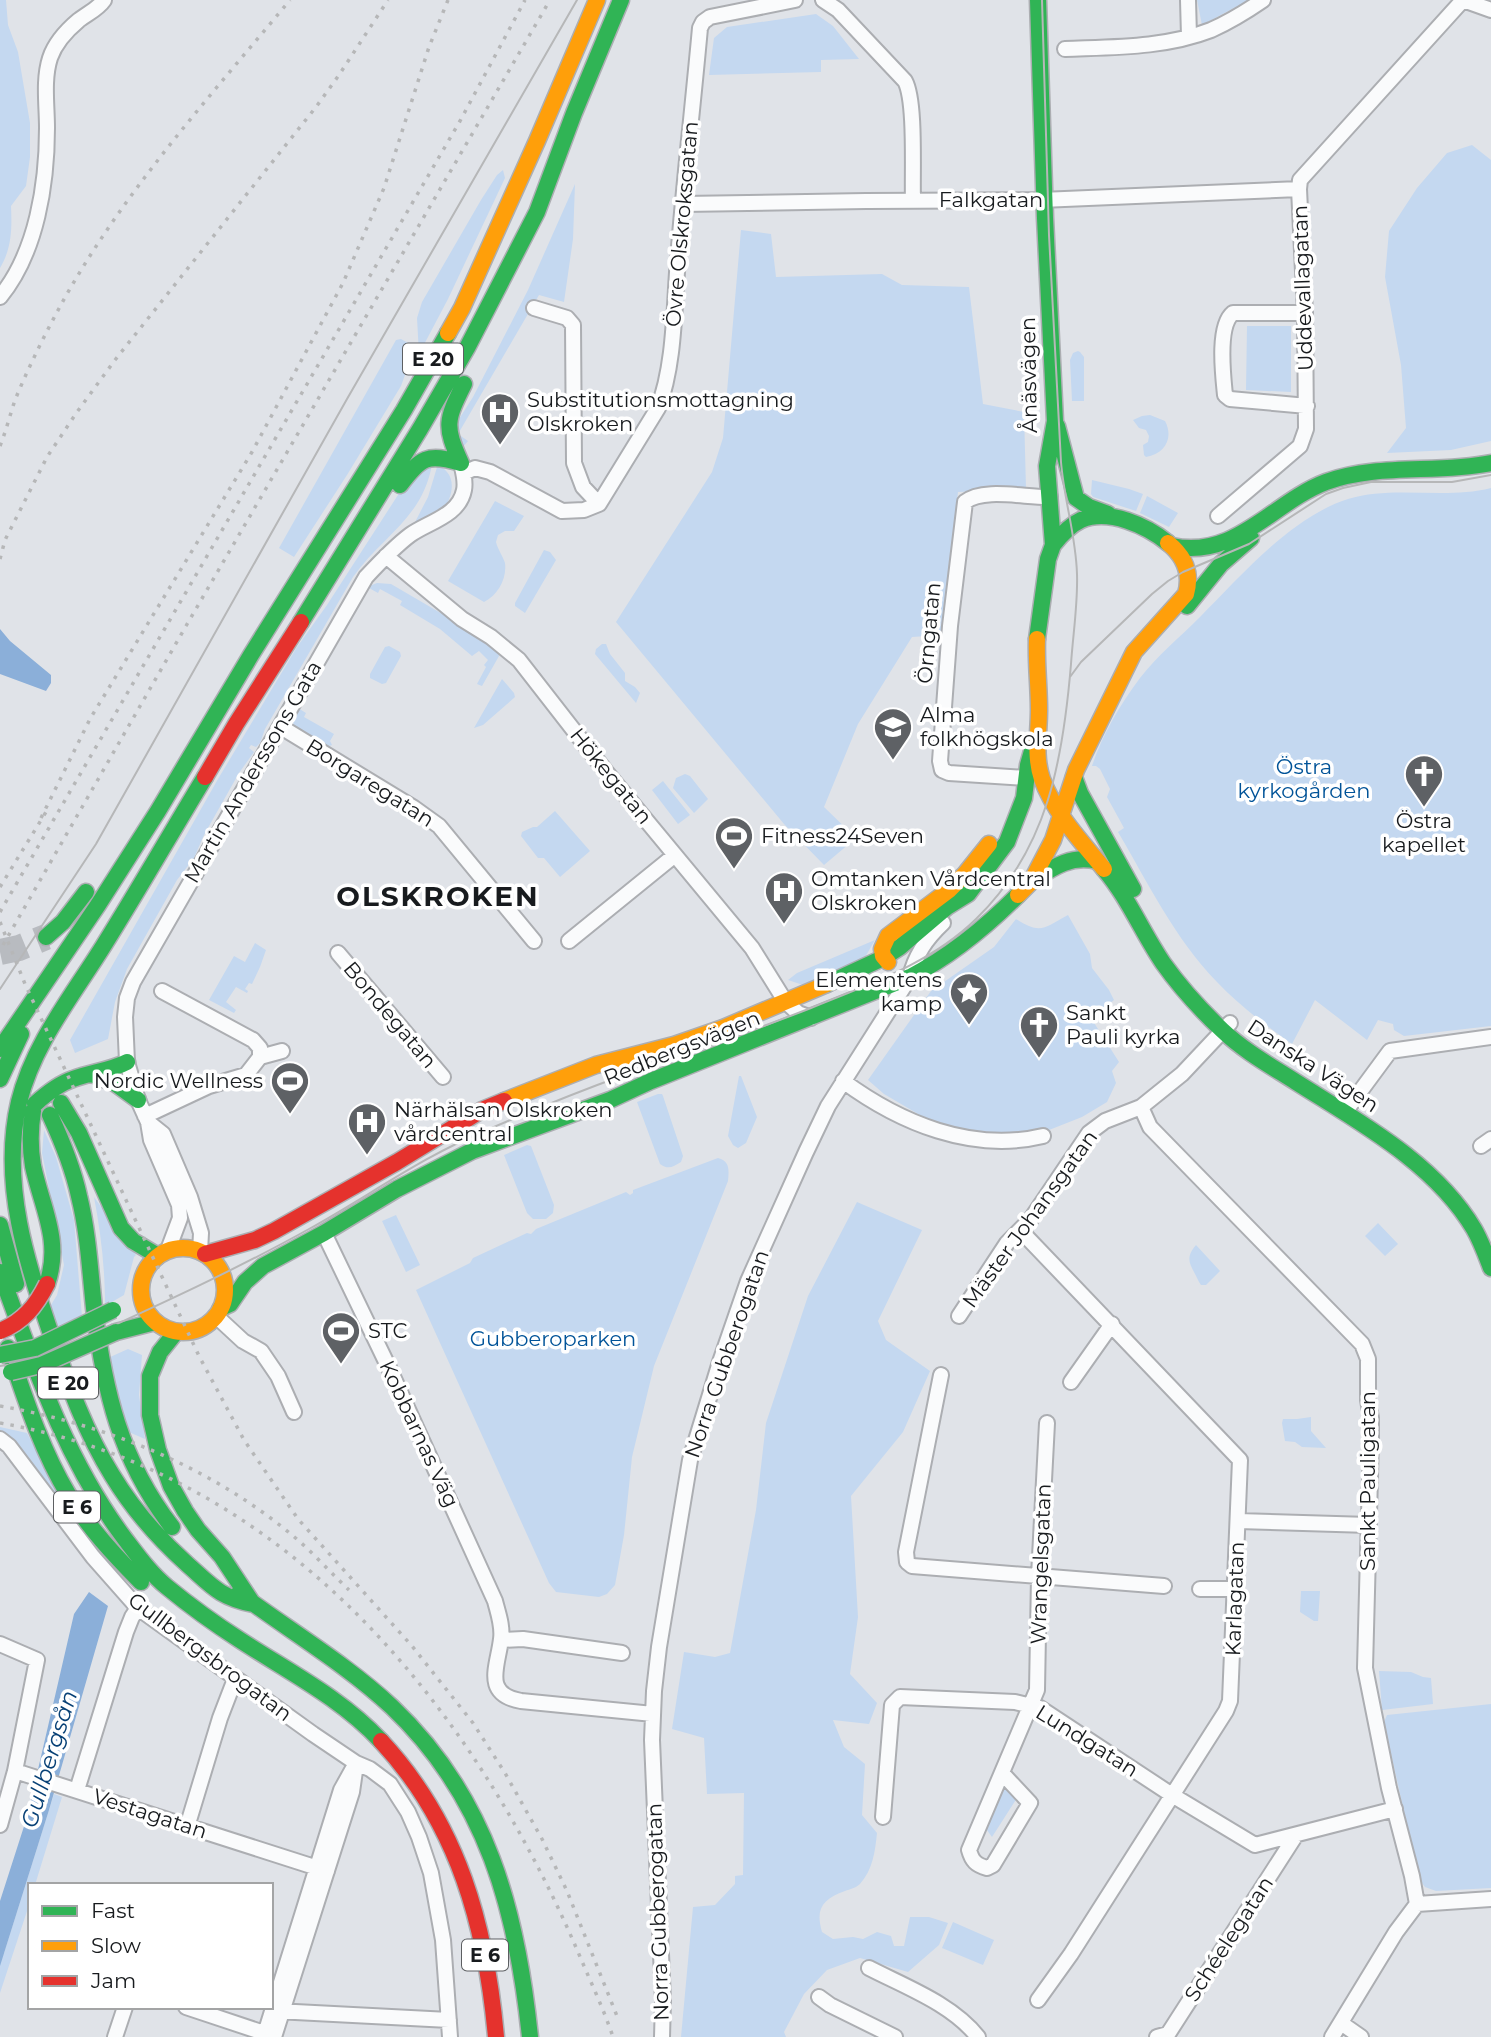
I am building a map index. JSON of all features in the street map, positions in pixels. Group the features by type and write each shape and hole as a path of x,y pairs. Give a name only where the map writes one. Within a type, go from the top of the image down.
{"main road":[{"name":"E 20","path":"0,1079 52,973 158,811 251,655 404,410 462,308 597,0"},
{"name":"E 20","path":"253,1604 228,1598 175,1554 148,1523 103,1462 68,1385 20,1233 14,1198 12,1160 13,1128 20,1094 31,1063 41,1045 467,348 537,212 621,0"},
{"name":"Ånäsvägen","path":"1036,747 1039,709 1037,635 1048,559 1053,545 1047,466 1055,421 1038,0"},
{"path":"462,468 447,425 450,412 468,376 467,348"},
{"path":"1055,421 1076,498 1089,508 1149,531 1172,546 1183,558 1189,577 1186,594 1145,640"},
{"path":"348,545 362,541 414,466 424,458 437,456 462,468"},
{"path":"1172,546 1200,549 1217,545 1322,484 1357,473 1381,470 1451,471 1491,463"},
{"path":"1145,640 1166,628 1221,564 1279,510"},
{"path":"1053,545 1071,526 1084,519 1118,517"},
{"name":"Redbergsvägen","path":"176,1332 204,1326 230,1304 245,1282 263,1266 397,1189 472,1150 610,1100 651,1081 811,1018 871,1010 910,977 937,963 974,936 1031,882 1050,847 1060,806 1134,652 1145,640"},
{"path":"126,832 182,748 251,655"},
{"name":"Redbergsvägen","path":"163,1253 184,1248 202,1253 256,1240 397,1162 482,1110 596,1065 699,1037 854,973 883,958 968,894 980,880 1006,842 1020,812 1030,752 1036,747"},
{"name":"Danska Vägen","path":"1036,747 1041,776 1097,861 1123,894 1163,962 1198,1005 1348,1108 1452,1198 1475,1230 1491,1268"},
{"name":"Danska Vägen","path":"1074,777 1105,840 1174,957 1227,1027"},
{"path":"1020,812 1034,799 1060,806 1085,817 1105,840"},
{"path":"910,977 883,958 883,946 888,936 949,890 989,844 1012,831"},
{"path":"1031,882 1066,860 1079,857 1097,861"},
{"path":"46,937 65,921 92,882"},
{"path":"0,1331 10,1328 27,1315 38,1301 52,1269 52,1236 32,1155 31,1130 35,1104 47,1068 124,913"},
{"path":"0,1049 52,973"},
{"path":"35,1104 59,1085 78,1077 117,1068 127,1062"},
{"path":"92,1074 120,1084 138,1100"},
{"name":"Danska Vägen","path":"1348,1108 1400,1138 1444,1176 1476,1212 1491,1239"},
{"name":"E 6","path":"163,1253 133,1241 121,1228 79,1133 55,1109 76,1183 86,1231 98,1340 111,1407 129,1456 165,1519 196,1556 222,1581 393,1707 416,1731 453,1779 481,1827 507,1897 524,1973 530,2037"},
{"name":"E 20","path":"0,1225 42,1384"},
{"path":"163,1253 148,1266 141,1286 143,1305 155,1322 176,1332 160,1352 150,1376 150,1415 156,1441 171,1486 185,1511 222,1558 253,1604"},
{"path":"202,1253 219,1269 223,1279 225,1292 218,1312"},
{"name":"E 6","path":"0,1272 56,1421 82,1475 115,1528 160,1581 226,1632 328,1694 366,1724 405,1767 424,1793 453,1847 474,1904 486,1956 496,2037"},
{"path":"0,1355 44,1345 121,1305 141,1286"},
{"path":"0,1374 41,1365 124,1329 155,1322"},
{"name":"E 6","path":"0,1323 24,1396 49,1457 61,1482 92,1528 149,1591 169,1607 195,1621 226,1632"}],"street":[{"path":"0,297 17,270 35,224 47,165 46,79 50,57 61,38 104,0"},
{"name":"Övre Olskroksgatan","path":"599,504 658,408 665,391 682,204 703,22 710,17 795,0"},
{"path":"823,0 846,19 909,88 913,200"},
{"path":"1188,0 1189,36"},
{"path":"1065,49 1137,46 1189,36 1210,30 1263,0"},
{"path":"1463,0 1491,10"},
{"name":"Uddevallagatan","path":"1218,516 1300,446 1306,429 1300,180 1463,0"},
{"name":"Falkgatan","path":"682,204 1044,200 1299,189"},
{"path":"462,468 490,472 562,511 584,510 599,504 583,487 574,463 573,325 567,318 534,308"},
{"path":"1305,313 1233,313 1225,324 1223,345 1225,394 1230,399 1307,406"},
{"name":"Martin Anderssons Gata","path":"163,1253 180,1218 178,1205 151,1140 147,1119 138,1100 127,1062 125,1017 132,982 360,586 386,556 409,536 443,517 458,504 465,489 462,468"},
{"name":"Örngatan","path":"1026,778 949,774 942,770 940,761 950,626 965,502 981,495 1050,497"},
{"name":"Hökegatan","path":"386,556 462,619 491,637 519,660 752,948 785,1001 798,1013 811,1018"},
{"name":"Borgaregatan","path":"281,727 439,826 534,941"},
{"path":"569,941 675,855"},
{"name":"Norra Gubberogatan","path":"662,2037 653,1714 659,1647 690,1460 748,1281 806,1152 843,1081 871,1010 910,977 913,964 931,934 955,913 968,894"},
{"name":"Bondegatan","path":"338,953 443,1077"},
{"path":"162,990 253,1040 260,1048 260,1057"},
{"path":"1141,1107 1182,1074 1227,1027"},
{"path":"1348,1108 1390,1051 1491,1037"},
{"path":"147,1119 209,1086 246,1075 260,1057 282,1051"},
{"path":"843,1081 891,1112 925,1128 993,1140 1008,1141 1043,1136"},
{"name":"Mäster Johansgatan","path":"959,1316 1007,1243 1031,1219 1089,1133 1105,1121 1141,1107"},
{"name":"Sankt Pauligatan","path":"1141,1107 1150,1127 1362,1344 1368,1359 1371,1418 1365,1668 1417,1904"},
{"name":"Martin Anderssons Gata","path":"147,1119 163,1134 190,1197 201,1233 202,1253"},
{"name":"Karlagatan","path":"1020,1230 1240,1460 1230,1701 1038,2000"},
{"name":"Kobbarnas Väg","path":"324,1233 390,1370 495,1601 501,1640 495,1679 500,1693 506,1698 653,1714"},
{"path":"218,1312 243,1341 261,1351 278,1376 294,1412"},
{"path":"1071,1382 1112,1324"},
{"path":"941,1376 906,1552 907,1562 912,1566 1164,1586"},
{"name":"Wrangelsgatan","path":"1002,1773 1030,1802 993,1865 987,1868 972,1859 969,1850 1037,1690 1039,1576 1047,1423"},
{"name":"Gullbergsbrogatan","path":"0,1439 9,1446 93,1557 138,1608 235,1679 390,1784 408,1812 431,1873 439,1910 447,1977 450,2037"},
{"path":"1238,1521 1369,1525"},
{"path":"1200,1589 1234,1589"},
{"name":"Vestagatan","path":"138,1608 121,1649 77,1790 322,1870"},
{"path":"501,1640 523,1639 622,1653"},
{"path":"0,1644 37,1660 15,1771 0,1825"},
{"path":"187,1827 220,1718 235,1679"},
{"name":"Lundgatan","path":"883,1817 892,1705 900,1697 1015,1702 1040,1707 1279,1862"},
{"path":"192,2009 269,2036 322,1870 352,1792 356,1763"},
{"path":"15,1771 77,1790"},
{"path":"1255,1845 1395,1809"},
{"name":"Schéelegatan","path":"1164,2036 1296,1835"},
{"path":"1332,2037 1396,1932 1417,1904 1491,1899"},
{"path":"869,1968 951,2012 978,2037"},
{"path":"819,1997 895,2037"},
{"path":"115,2037 124,2009"},
{"path":"277,2011 449,2020"},
{"path":"1341,2023 1361,2037"}],"green space":[{"path":"0,0 6,0 8,25 18,52 30,123 30,157 26,186 11,206 10,238 0,268"},
{"path":"1197,0 1249,0 1202,25"},
{"path":"816,14 833,26 859,59 821,60 821,72 709,75 714,38 727,27"},
{"path":"1472,145 1491,160 1491,441 1451,450 1387,453 1406,428 1401,365 1385,277 1389,231 1417,188 1447,153"},
{"path":"503,170 505,178 419,354 417,318 422,302 481,200"},
{"path":"575,184 573,239 564,302 539,295 458,434 468,441 463,447 457,447 452,430 473,397 528,290"},
{"path":"741,230 771,234 776,277 882,274 902,285 969,287 983,404 1024,412 1026,489 958,492 941,635 912,637 858,724 824,807 856,838 824,865 784,824 616,622 712,472 723,438"},
{"path":"1247,326 1291,326 1291,392 1246,390"},
{"path":"401,339 408,343 409,364 401,386 294,557 279,548 396,340"},
{"path":"1078,351 1084,357 1084,401 1072,401 1070,360 1073,353"},
{"path":"1150,415 1165,421 1168,439 1163,449 1146,457 1143,445 1148,442 1149,436 1146,430 1139,428 1133,420"},
{"path":"432,464 427,483 411,513 353,577 265,729 260,743 249,748 254,752 239,773 194,858 177,880 127,969 115,1002 108,1039 75,1053 70,1040 218,779 297,647 407,481"},
{"path":"438,464 452,482 449,499 439,513 413,526 428,497"},
{"path":"1092,480 1143,494 1136,511 1093,497"},
{"name":"Östra kyrkogården","path":"1491,488 1491,1026 1404,1036 1394,1030 1393,1024 1378,1020 1367,1040 1315,1000 1292,1044 1226,991 1175,929 1118,832 1124,828 1107,797 1110,789 1100,769 1092,766 1096,754 1133,688 1161,654 1268,549 1307,519 1348,499 1365,495 1455,493"},
{"path":"1147,496 1178,513 1169,527 1140,513"},
{"path":"495,501 524,516 514,531 505,531 498,535 496,542 505,563 505,575 497,591 484,602 448,581"},
{"path":"544,550 550,552 556,560 525,613 515,606 515,603"},
{"path":"377,583 391,584 480,636 498,651 499,656 482,686 477,684 488,660 479,651 472,656 440,629 400,605 402,601 380,589 378,593 369,588 298,708 306,713 304,717 334,734 330,741 332,745 324,748 295,730 295,710 367,587"},
{"path":"602,644 606,644 610,654 625,673 625,681 640,693 636,703 595,654"},
{"path":"389,646 400,652 401,656 386,683 382,684 370,678 370,674 385,647"},
{"path":"502,679 515,697 483,725 474,728"},
{"path":"685,774 690,776 708,799 694,813 673,788 676,778"},
{"path":"663,781 690,815 678,824 652,790"},
{"path":"555,811 590,851 560,877 544,858 538,858 521,836 522,832 537,827"},
{"path":"1068,915 1090,954 1092,968 1114,1000 1091,1018 1119,1062 1112,1071 1116,1083 1107,1102 1082,1117 1044,1132 975,1135 925,1118 884,1094 868,1080 931,991 994,947 1016,919 1031,927 1042,928"},
{"path":"875,940 864,959 803,985 788,980 797,973"},
{"path":"255,943 266,950 252,984 249,983 245,989 247,993 236,987 226,1002 236,1010 234,1013 209,1000 234,956 245,962"},
{"path":"739,1076 757,1117 746,1143 738,1148 728,1136"},
{"path":"658,1094 663,1096 683,1156 681,1162 670,1167 660,1164 637,1102"},
{"path":"44,1130 56,1157 74,1220 82,1317 54,1331 48,1310 57,1295 64,1265 42,1153"},
{"path":"527,1145 531,1146 554,1205 553,1213 546,1219 533,1219 527,1213 504,1155"},
{"name":"Gubberoparken","path":"718,1158 727,1164 728,1181 654,1366 632,1457 624,1535 615,1585 607,1594 599,1597 556,1592 549,1583 416,1290 470,1263 473,1258 527,1233 531,1234 536,1229 626,1192 630,1195 633,1190"},
{"path":"94,1197 136,1255 124,1295 105,1306 102,1251"},
{"path":"857,1202 922,1230 878,1321 886,1340 930,1371 903,1432 851,1496 858,1617 850,1674 877,1703 869,1724 833,1720 844,1747 865,1764 862,1815 877,1833 873,1860 868,1872 857,1887 826,1901 820,1911 820,1924 822,1932 833,1939 863,1939 877,1932 891,1936 894,1946 904,1946 910,1917 929,1917 948,1923 939,1945 908,1972 860,1958 827,1970 804,1994 784,2032 786,2037 681,2037 693,1907 715,1905 735,1884 735,1876 743,1875 744,1793 707,1794 704,1738 672,1729 684,1652 715,1657 730,1653 756,1510 766,1423 808,1296"},
{"path":"396,1215 420,1265 406,1272 382,1221"},
{"path":"1378,1223 1398,1244 1385,1256 1365,1236"},
{"path":"1196,1245 1220,1271 1206,1285 1201,1285 1189,1259"},
{"path":"128,1349 142,1355 139,1395 145,1439 124,1430 108,1358"},
{"path":"1311,1417 1311,1431 1326,1448 1302,1447 1295,1442 1285,1441 1283,1419"},
{"path":"0,1427 27,1433 79,1530 0,1435"},
{"path":"1301,1591 1320,1591 1318,1621 1300,1612"},
{"path":"1379,1671 1411,1672 1431,1678 1433,1704 1382,1710"},
{"path":"1491,1704 1491,1888 1436,1891 1425,1887 1419,1879 1384,1722 1387,1715"},
{"path":"1006,1786 1017,1798 992,1837 984,1826 1002,1788"},
{"path":"54,1794 62,1797 36,1883 28,1883 28,1908 0,1993 0,1952 4,1953"},
{"path":"953,1922 994,1940 983,1965 942,1948"}],"water":[{"path":"0,629 10,641 51,675 51,683 46,691 0,674"},
{"name":"Gullbergsån","path":"89,1592 108,1606 49,1810 0,1966 0,1901 27,1817 74,1614"}],"tunnel":[{"path":"0,952 46,937"}],"tram line":[{"path":"0,989 96,844 347,399 577,0"},
{"path":"0,1366 27,1362 58,1351 216,1277 309,1229 463,1140 609,1080 788,1017 898,971 919,961 958,935 1000,892 1036,833 1048,801 1068,700 1077,596 1076,560 1061,462 1049,235 1042,0"},
{"path":"1070,677 1081,662 1168,581 1249,544 1326,494 1371,482 1452,482 1491,475"}],"railway":[{"path":"0,446 15,400 40,346 80,272 107,230 165,151 290,0"},
{"path":"0,559 5,540 47,457 77,412 115,360 316,107 388,0"},
{"path":"41,818 90,719 252,452 343,283 384,188 429,47 448,0"},
{"path":"0,912 460,121 525,0"},
{"path":"3,945 550,0"},
{"path":"0,887 46,812"},
{"path":"0,922 25,984 199,1356 244,1440 298,1519 412,1646 473,1723 542,1839 567,1891 617,2016"},
{"path":"0,1406 40,1414 120,1438 196,1471 266,1515 299,1541 349,1590"},
{"path":"0,1423 102,1450 196,1492 281,1547 357,1614 425,1691 485,1775 537,1865 581,1959 613,2037"}],"traffic: fast":[{"path":"301,622 467,348 537,212 621,0"},
{"path":"1037,639 1048,559 1053,545 1047,466 1055,421 1038,0"},
{"path":"0,1049 158,811 251,655 404,410 448,333"},
{"path":"461,463 449,423 464,384"},
{"path":"1057,426 1076,498 1089,507 1108,514"},
{"path":"400,485 414,468 426,460 440,458 461,463"},
{"path":"1172,546 1195,548 1215,545 1253,527 1307,491 1346,476 1491,463"},
{"path":"1053,545 1077,522 1103,516 1139,525 1168,543"},
{"path":"1187,606 1221,564 1251,538"},
{"path":"827,984 883,958 947,907 968,894 1007,842 1024,798 1032,751"},
{"path":"205,777 117,924 55,1020 34,1060 19,1102 13,1162 19,1223 34,1282 72,1392 103,1459 137,1511 176,1554 217,1590 253,1604"},
{"path":"1074,777 1080,793 1133,889"},
{"path":"1035,879 1072,861 1097,861"},
{"path":"1104,869 1163,963 1206,1014 1230,1038 1248,1051 1370,1129 1417,1164 1458,1205 1477,1234 1491,1268"},
{"path":"46,937 63,922 86,892"},
{"path":"221,1308 230,1304 245,1282 263,1266 397,1189 472,1151 610,1100 910,977 967,940 1018,895"},
{"path":"0,1079 21,1034"},
{"path":"35,1104 68,1081 127,1062"},
{"path":"92,1074 116,1084 138,1100"},
{"path":"61,1103 79,1133 121,1228 133,1241 158,1256"},
{"path":"33,1111 33,1166 52,1239 51,1268 47,1284"},
{"path":"50,1115 77,1186 87,1237 98,1338 109,1396 127,1450 139,1476 172,1527"},
{"path":"0,1225 16,1284"},
{"path":"0,1272 68,1444 104,1508 145,1564 161,1582 194,1608 332,1699 381,1741"},
{"path":"0,1355 35,1348 113,1310"},
{"path":"116,1332 155,1322"},
{"path":"11,1372 41,1365 116,1332"},
{"path":"176,1332 160,1352 150,1376 150,1415 158,1450 171,1486 185,1511 222,1557 253,1604"},
{"path":"8,1348 27,1404 58,1477 84,1518 141,1582"},
{"path":"239,1593 374,1691 425,1742 452,1779 492,1858 506,1901 524,1990 530,2037"}],"traffic: slow":[{"path":"448,333 462,308 537,141 597,0"},
{"path":"1018,895 1031,882 1053,840 1076,770 1134,652 1186,594 1188,579 1185,566 1168,543"},
{"path":"1037,639 1038,753 1042,779 1061,815 1104,869"},
{"path":"888,962 882,949 888,936 949,890 989,844"},
{"path":"504,1101 596,1065 674,1045 723,1028 827,984"},
{"path":"183,1248 199,1251 213,1260 222,1274 225,1290 222,1306 213,1320 199,1329 183,1332 167,1329 153,1320 144,1306 141,1290 144,1274 153,1260 167,1251 183,1248"}],"traffic: jam":[{"path":"205,777 301,622"},
{"path":"205,1254 255,1240 274,1231 397,1162 482,1110 504,1101"},
{"path":"0,1331 16,1323 28,1312 47,1284"},
{"path":"381,1741 408,1773 430,1807 464,1879 485,1956 496,2037"}],"place":[{"name":"Substitutionsmottagning Olskroken","path":"500,446"},
{"name":"Alma folkhögskola","path":"893,761"},
{"name":"Östra kapellet","path":"1424,808"},
{"name":"Fitness24Seven","path":"734,870"},
{"name":"Omtanken Vårdcentral Olskroken","path":"784,925"},
{"name":"Elementens kamp","path":"969,1026"},
{"name":"Sankt Pauli kyrka","path":"1039,1059"},
{"name":"Nordic Wellness","path":"290,1115"},
{"name":"Närhälsan Olskroken vårdcentral","path":"367,1156"},
{"name":"STC","path":"341,1365"}],"district":[{"name":"OLSKROKEN","path":"438,896"}]}
